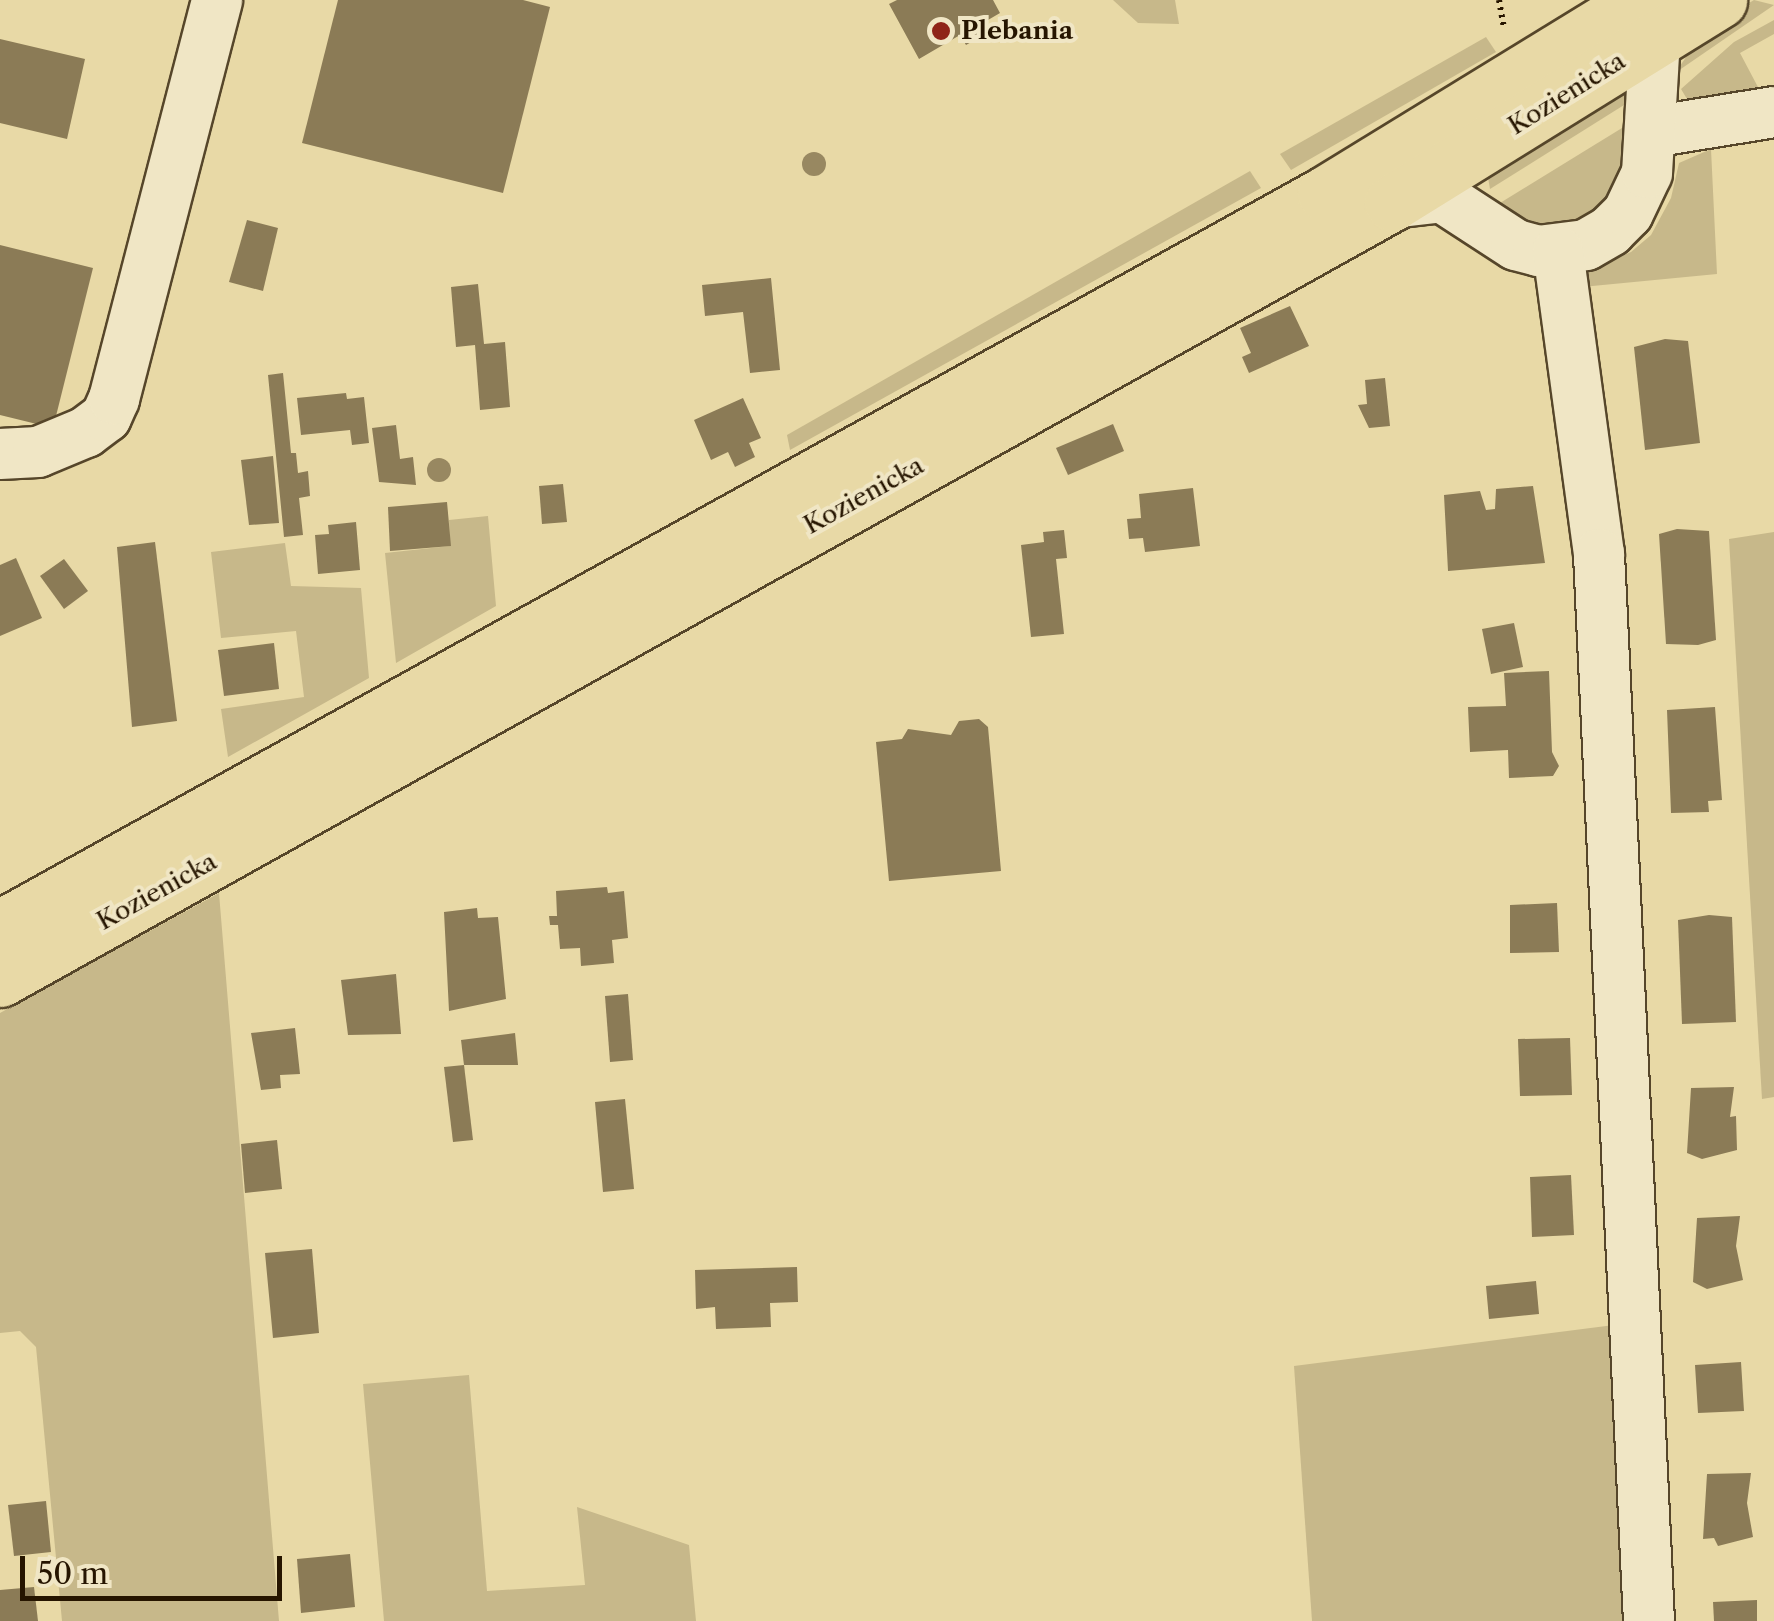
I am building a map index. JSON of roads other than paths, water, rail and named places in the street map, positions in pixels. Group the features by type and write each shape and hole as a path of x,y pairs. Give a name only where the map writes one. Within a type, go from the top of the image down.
{"main road":[{"name":"Kozienicka","path":"0,928 1325,194 1494,90 1648,20 1719,0"},
{"name":"Kozienicka","path":"0,979 1392,203 1467,183 1648,20"}],"street":[{"path":"0,454 38,452 86,432 110,408 217,0"},
{"path":"1494,90 1467,183 1516,245 1558,251 1586,245 1628,213 1647,173 1651,132 1648,20"},
{"path":"1651,132 1774,112"},
{"path":"1558,251 1600,554 1649,1621"}],"place":[{"name":"Plebania","path":"941,31"}]}
